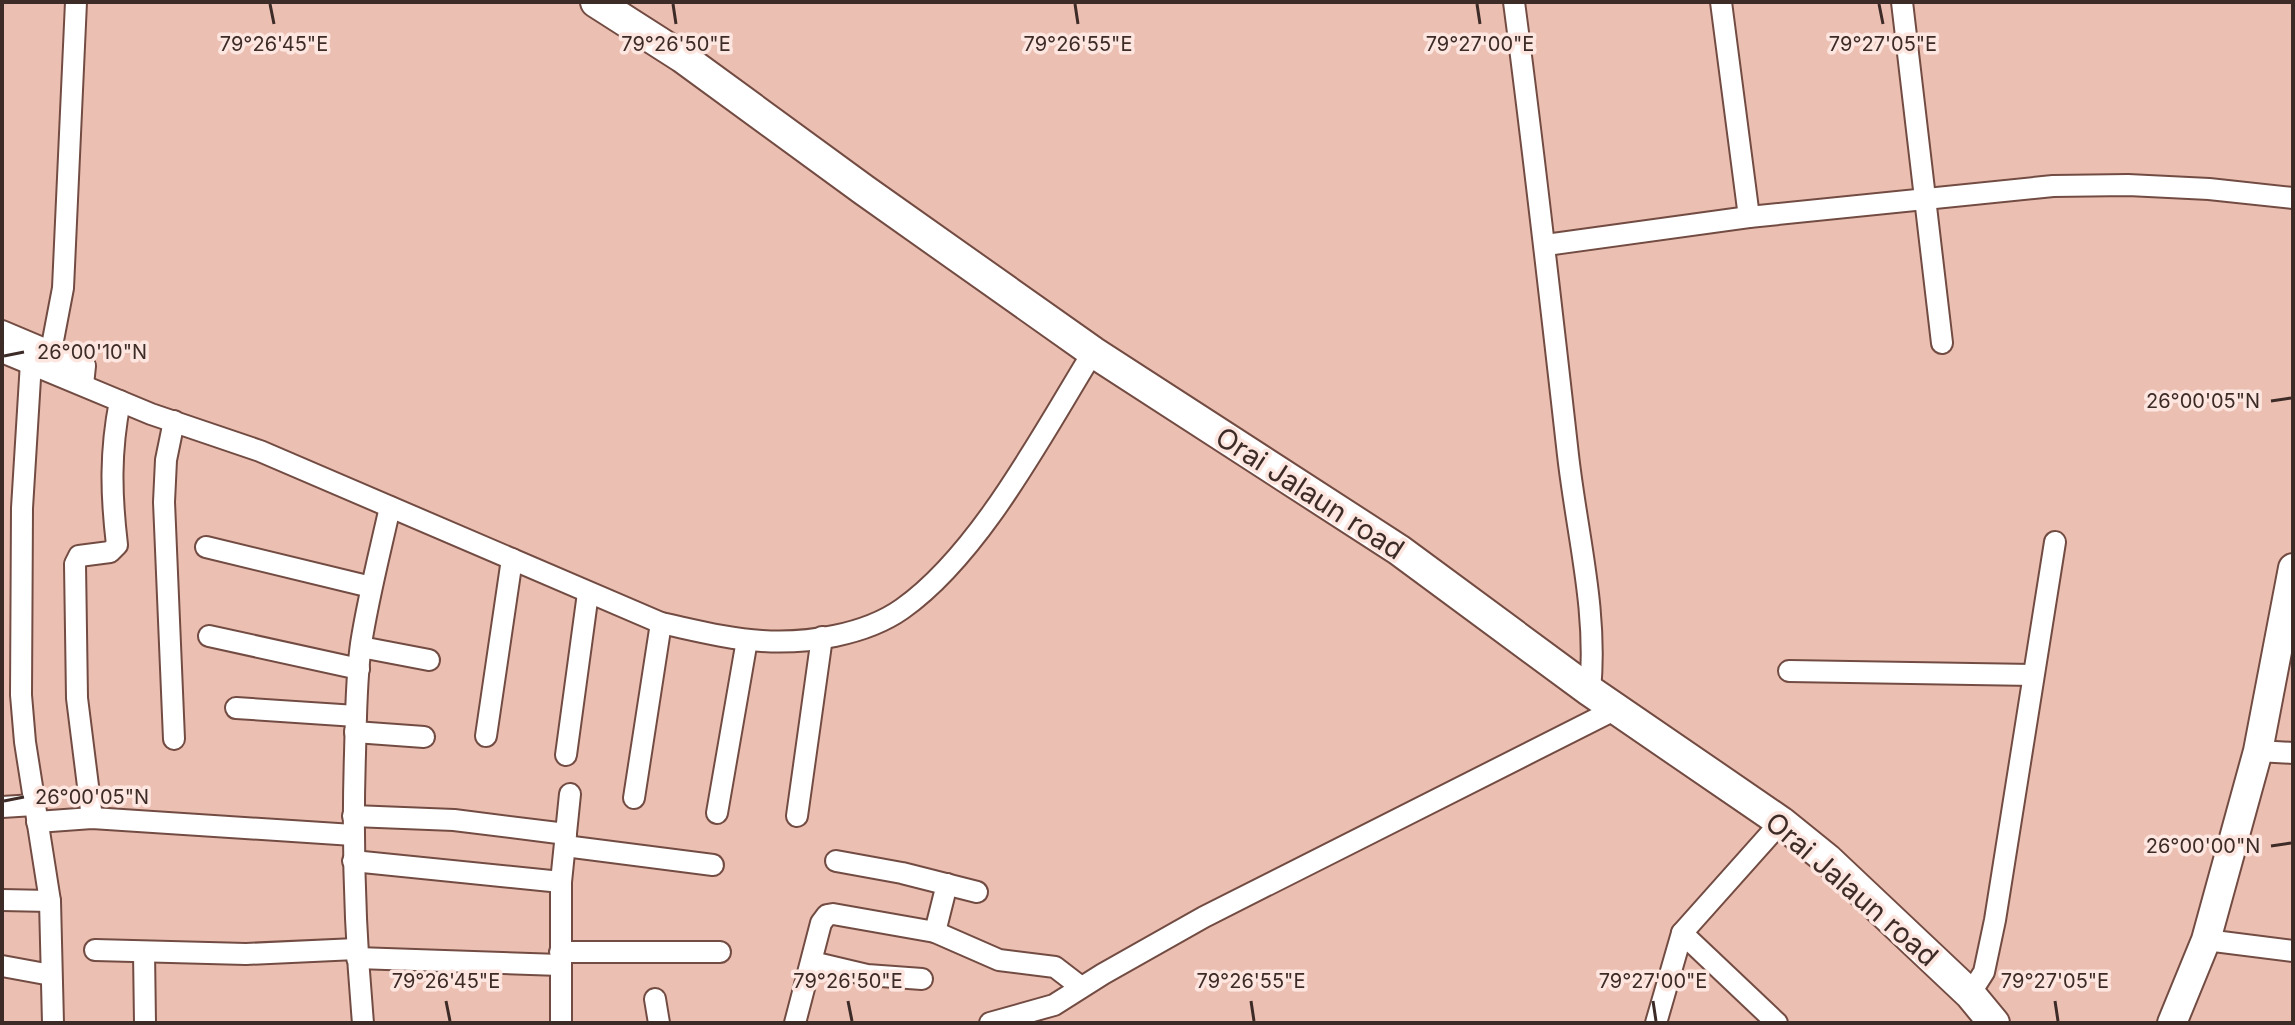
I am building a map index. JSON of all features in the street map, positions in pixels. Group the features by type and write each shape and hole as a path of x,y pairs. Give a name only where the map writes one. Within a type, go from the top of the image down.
{"main road":[{"name":"Orai Jalaun road","path":"596,2 682,57 1093,352 1399,550 1590,691 1781,822 1828,860 1970,994 1994,1023"}],"street":[{"path":"51,351 63,288 76,2"},
{"path":"1514,2 1546,245 1569,459 1590,596 1593,628 1590,691"},
{"path":"1721,2 1749,217"},
{"path":"1902,2 1942,343"},
{"path":"1546,245 1749,217 2053,186 2128,185 2209,189 2293,198"},
{"path":"2,331 51,351 120,401 260,451 661,623 765,642 822,637 864,628 900,611 928,588 963,549 1008,489 1093,352"},
{"path":"2,352 85,377"},
{"path":"31,362 12,686 25,742 50,901 53,1023"},
{"path":"92,818 77,698 75,564 79,556 110,552 117,545 111,465 120,401"},
{"path":"174,421 166,460 164,515 174,739"},
{"path":"363,1023 356,953 353,861 356,724 361,647 390,507"},
{"path":"1970,994 1984,972 1995,920 2055,542"},
{"path":"206,547 371,587"},
{"path":"486,736 512,559"},
{"path":"2172,1023 2206,940 2258,751 2293,568"},
{"path":"566,755 588,593"},
{"path":"634,798 661,623"},
{"path":"209,636 359,669"},
{"path":"797,816 822,637"},
{"path":"717,813 747,640"},
{"path":"361,647 429,660"},
{"path":"1789,671 2033,675"},
{"path":"236,708 356,724 424,737"},
{"path":"990,1023 1058,1014 1081,987 1230,904 1618,708"},
{"path":"2258,751 2293,753"},
{"path":"561,1023 561,882 570,794"},
{"path":"2,807 36,814 92,818 353,826 454,820 713,865"},
{"path":"1656,1023 1682,933 1781,822"},
{"path":"353,861 561,882"},
{"path":"836,861 977,892"},
{"path":"935,932 947,884"},
{"path":"2,900 50,901"},
{"path":"795,1023 821,923 827,915 935,932 999,960 1055,967 1081,987"},
{"path":"1682,933 1777,1023"},
{"path":"2206,940 2293,951"},
{"path":"95,950 560,958 720,952"},
{"path":"144,952 145,1023"},
{"path":"812,962 867,975 922,979"},
{"path":"2,966 51,975"},
{"path":"655,999 659,1023"}]}
